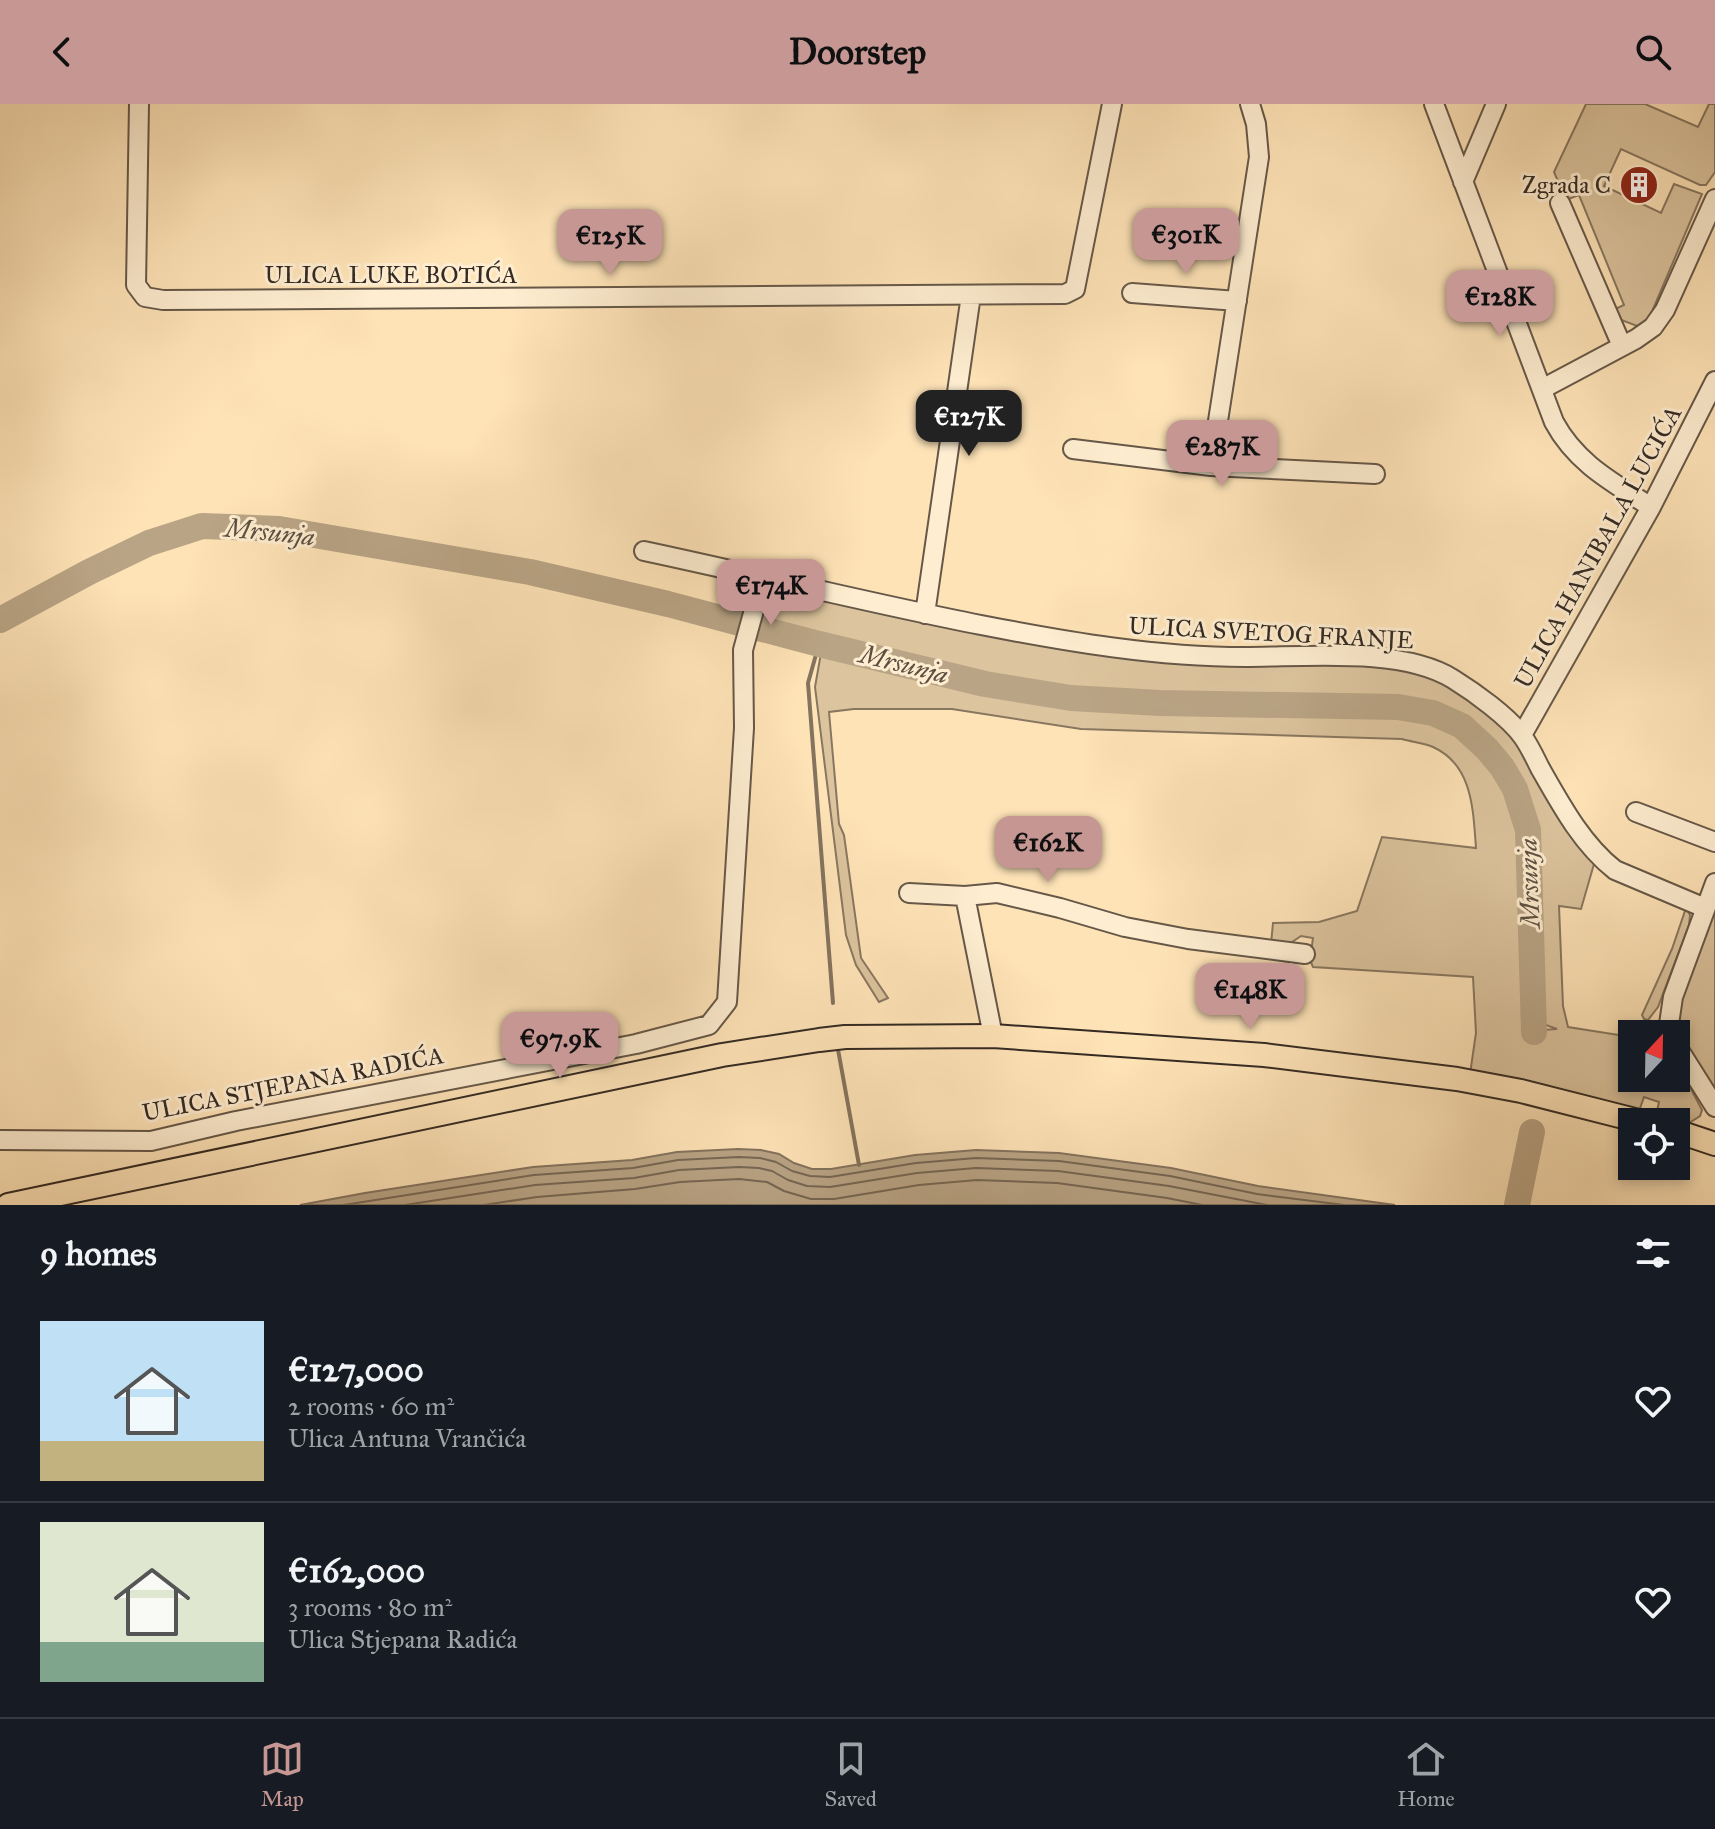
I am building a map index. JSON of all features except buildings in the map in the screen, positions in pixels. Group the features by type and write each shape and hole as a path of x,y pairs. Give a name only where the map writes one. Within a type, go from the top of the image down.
{"main road":[{"path":"8,1205 722,1055 845,1037 993,1036 1264,1055 1457,1079 1521,1091 1618,1116"},
{"path":"1690,1136 1715,1144"}],"street":[{"name":"ULICA LUKE BOTIĆA","path":"139,104 136,285 145,297 163,300 1065,294 1075,289 1112,104"},
{"path":"1211,466 1259,157 1256,124 1250,104"},
{"path":"1434,104 1554,422 1564,441 1587,464 1651,507"},
{"path":"1463,182 1496,104"},
{"path":"1542,389 1653,327 1665,310 1715,199"},
{"path":"1560,203 1622,346"},
{"path":"1132,293 1237,301"},
{"path":"925,614 971,295"},
{"name":"ULICA HANIBALA LUCIĆA","path":"1522,735 1651,507 1715,381"},
{"path":"1073,449 1211,466 1375,474"},
{"name":"ULICA SVETOG FRANJE","path":"644,551 760,585 1112,647 1230,657 1383,658 1433,668 1486,701 1522,735 1563,809 1603,861 1623,874 1705,908"},
{"name":"ULICA STJEPANA RADIĆA","path":"0,1140 151,1141 236,1121 636,1044 709,1025 727,1002 744,728 743,650 760,585"},
{"path":"1636,812 1715,842"},
{"path":"1670,1020 1673,997 1715,883"},
{"path":"909,893 965,896 997,893 1125,927 1188,939 1305,954"},
{"path":"965,896 993,1036"},
{"path":"1690,1067 1715,1107"}],"shaded area":[{"path":"1586,104 1645,104 1698,127 1709,104 1715,104 1715,172 1706,185 1621,149 1604,186 1661,213 1674,184 1702,194 1651,314 1637,326 1616,318 1611,311 1624,305 1579,195 1566,200 1554,172"},
{"path":"774,589 1002,636 1423,671 1491,712 1514,740 1594,864 1581,909 1559,906 1563,1006 1568,1027 1618,1035 1618,1092 1690,1092 1690,1088 1702,1110 1700,1116 1690,1122 1690,1108 1658,1108 1659,1102 1644,1097 1640,1108 1625,1108 1470,1074 1476,1033 1473,977 1313,967 1310,960 1313,938 1301,936 1286,946 1271,944 1273,923 1319,922 1357,911 1382,837 1476,848 1472,804 1456,765 1433,747 1402,739 1081,729 952,709 829,712 839,824 844,835 861,958 888,998 879,1002 856,965 846,935 815,687 821,653 1030,702 1109,710 1378,716 1419,719 1446,728 1486,760 1514,808 1520,837 1523,888 1523,1031 1557,1029 1543,1024 1539,840 1531,806 1526,789 1504,754 1487,735 1442,707 1407,697 1081,689 991,674 760,619 766,594"},
{"path":"1686,908 1690,915 1689,925 1658,1007 1648,1020 1644,1019 1642,1015 1672,949"},
{"path":"1715,909 1715,1089 1690,1053 1690,1020 1679,1020 1689,972"}],"water":[{"path":"738,1149 779,1154 812,1169 976,1150 1059,1153 1395,1205 300,1205 533,1167"}],"waterway":[{"name":"Mrsunja","path":"0,620 149,543 202,526 279,529 530,572 985,684 1071,698 1160,703 1398,707 1433,713 1462,726 1502,767 1515,789 1528,830 1534,1032"},
{"path":"819,644 808,683 833,1003"},
{"path":"837,1044 859,1165"},
{"name":"Mrsunja","path":"1517,1205 1532,1132"}],"place":[{"name":"Zgrada C","path":"1639,185"}]}
